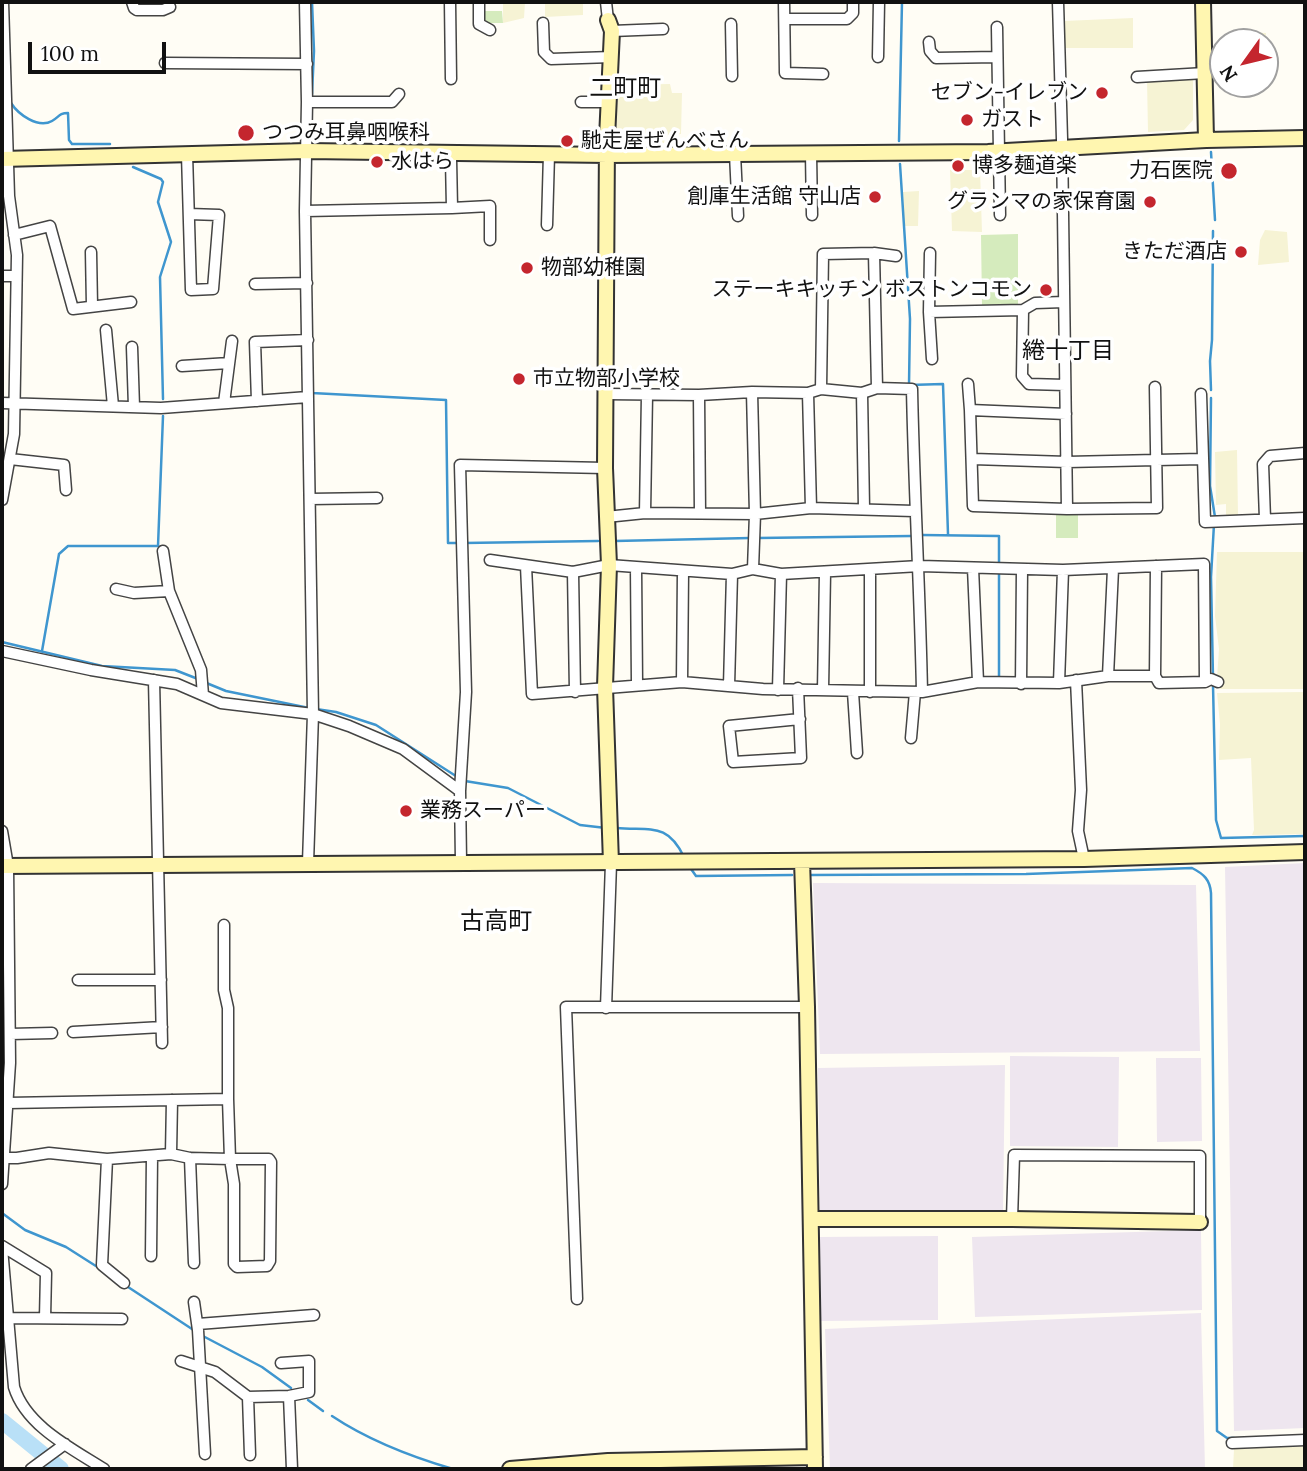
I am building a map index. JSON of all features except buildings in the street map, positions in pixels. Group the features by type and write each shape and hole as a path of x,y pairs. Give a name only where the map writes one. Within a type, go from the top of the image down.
{"street":[{"path":"2,500 14,434 16,403 16,276 5,159 3,2"},
{"path":"132,2 137,10 163,10 170,7"},
{"path":"305,2 313,714 309,863"},
{"path":"450,2 451,79"},
{"path":"479,2 480,24 490,30"},
{"path":"606,2 612,57 608,155 605,468 609,565 605,687 611,863 606,1009"},
{"path":"784,2 785,73 823,74"},
{"path":"785,19 847,19 853,13 853,2"},
{"path":"878,57 880,2"},
{"path":"1058,2 1067,509"},
{"path":"1203,2 1206,140"},
{"path":"543,23 544,52 551,59 612,57"},
{"path":"731,24 732,76"},
{"path":"610,25 663,29"},
{"path":"997,27 1000,215"},
{"path":"929,42 930,51 936,58 997,57"},
{"path":"165,63 307,64"},
{"path":"1137,77 1205,73"},
{"path":"307,102 391,102 399,94"},
{"path":"581,103 610,102"},
{"path":"5,159 307,151 608,155 999,151 1206,140 1305,138"},
{"path":"452,208 452,159 455,152"},
{"path":"811,153 812,215"},
{"path":"187,154 191,290 213,289 219,215 189,214"},
{"path":"547,225 549,154"},
{"path":"734,154 738,216"},
{"path":"308,211 490,206 490,240"},
{"path":"14,235 50,226 73,309 131,302"},
{"path":"91,252 92,306"},
{"path":"821,389 823,254 874,253 897,256"},
{"path":"874,253 877,388"},
{"path":"930,253 929,312 932,359"},
{"path":"2,276 16,276"},
{"path":"255,284 307,283"},
{"path":"929,312 1017,312 1035,303 1065,302"},
{"path":"1023,310 1022,376 1029,384 1065,385"},
{"path":"106,330 113,406"},
{"path":"257,401 255,342 308,340"},
{"path":"224,403 232,341"},
{"path":"132,347 134,407"},
{"path":"182,366 229,363"},
{"path":"968,384 973,506 1067,509 1157,508 1155,387"},
{"path":"607,394 808,393 821,389 862,393 877,388 912,389 914,511 920,566 918,692 911,738"},
{"path":"752,392 755,514 753,569"},
{"path":"808,393 811,508"},
{"path":"862,393 864,508"},
{"path":"1201,394 1205,522 1305,518"},
{"path":"645,513 647,395"},
{"path":"699,395 700,513"},
{"path":"2,403 161,408 308,397"},
{"path":"970,410 1066,414"},
{"path":"1265,519 1263,464 1270,456 1305,453"},
{"path":"973,459 1067,463 1201,459"},
{"path":"7,462 64,465 66,490"},
{"path":"461,862 460,791 466,692 460,465 605,468"},
{"path":"310,499 377,498"},
{"path":"607,517 645,513 755,514 811,508 914,511"},
{"path":"163,551 169,591 201,670 203,695"},
{"path":"490,560 573,572 609,565 732,574 753,569 781,574 920,566 1063,570 1113,569 1156,566 1204,564 1211,681 1159,683 1155,676 1156,566"},
{"path":"526,566 532,694 682,681 778,690 798,688 853,692 918,692 978,682 1059,683 1108,676 1155,676"},
{"path":"636,568 637,684"},
{"path":"973,568 978,682"},
{"path":"870,569 870,692"},
{"path":"1021,684 1022,569"},
{"path":"1108,676 1113,569"},
{"path":"1059,683 1063,570"},
{"path":"682,681 683,571"},
{"path":"573,572 575,692"},
{"path":"823,690 825,573"},
{"path":"729,686 732,574"},
{"path":"778,690 781,574"},
{"path":"116,589 134,593 169,591"},
{"path":"2,651 91,670 177,684 220,703 313,714 349,726 403,750 460,791"},
{"path":"155,680 162,1043"},
{"path":"1076,680 1081,790 1078,831 1084,859"},
{"path":"798,688 800,719 802,758 733,762 729,726 800,719"},
{"path":"853,692 857,753"},
{"path":"2,831 10,1034 2,1184"},
{"path":"5,866 1084,859 1305,852"},
{"path":"510,1469 608,1461 815,1463 802,861"},
{"path":"4,1158 49,1153 107,1159 171,1154 190,1158 230,1159 269,1159 270,1261 267,1266 237,1267 234,1264 234,1184 230,1159 224,925"},
{"path":"78,980 161,980"},
{"path":"577,1299 566,1007 807,1007"},
{"path":"73,1032 162,1027"},
{"path":"10,1034 52,1033"},
{"path":"8,1103 228,1099"},
{"path":"171,1154 172,1100"},
{"path":"811,1219 1200,1222 1200,1156 1014,1155 1012,1219"},
{"path":"151,1256 152,1156"},
{"path":"190,1158 194,1263"},
{"path":"107,1159 102,1265 124,1283"},
{"path":"2,1247 5,1301 9,1318 14,1387 18,1400 28,1415 65,1444 104,1469"},
{"path":"2,1247 46,1273 45,1318"},
{"path":"194,1302 205,1454"},
{"path":"198,1331 314,1315"},
{"path":"9,1318 122,1319"},
{"path":"181,1361 215,1372 248,1397 289,1396 309,1392 309,1361 281,1363"},
{"path":"289,1396 292,1469"},
{"path":"248,1397 250,1455"},
{"path":"1232,1443 1305,1440"},
{"path":"31,1469 65,1444"}],"shaded area":[{"path":"503,2 525,2 524,18 503,23"},
{"path":"545,2 583,2 583,15 545,17"},
{"path":"1133,18 1133,48 1065,48 1064,21"},
{"path":"1193,78 1193,120 1184,130 1148,132 1147,80"},
{"path":"670,84 672,93 682,93 681,134 665,135 664,143 613,143 619,85"},
{"path":"950,170 980,170 982,232 952,231"},
{"path":"919,191 918,226 904,226 903,192"},
{"path":"1265,230 1287,232 1289,262 1258,265 1260,240"},
{"path":"1237,450 1238,516 1226,515 1226,504 1216,505 1215,452"},
{"path":"1217,552 1305,552 1305,689 1220,689 1217,678 1219,649 1215,616"},
{"path":"1305,692 1305,834 1252,835 1251,758 1219,760 1217,693"},
{"path":"1305,863 1305,1428 1234,1431 1225,867"},
{"path":"813,883 1196,885 1200,1051 820,1054"},
{"path":"1010,1056 1119,1057 1118,1147 1010,1146"},
{"path":"1156,1058 1201,1058 1202,1141 1157,1142"},
{"path":"1005,1065 1003,1210 820,1211 818,1068"},
{"path":"1201,1230 1202,1310 975,1317 972,1237"},
{"path":"938,1236 938,1320 820,1321 819,1237"},
{"path":"1201,1313 1205,1469 830,1469 825,1329"},
{"path":"1305,1446 1305,1469 1233,1469 1234,1449"}],"green space":[{"path":"483,11 502,11 503,23 488,23 484,19"},
{"path":"1018,234 1018,306 984,307 981,235"},
{"path":"1056,513 1078,513 1078,538 1056,538"}],"waterway":[{"path":"312,2 312,94"},
{"path":"899,141 902,2"},
{"path":"11,103 23,116 35,122 47,123 61,114 68,113 69,140 72,144 110,144"},
{"path":"1211,152 1215,220"},
{"path":"900,164 910,319 909,385 943,384 948,534"},
{"path":"133,167 163,182 158,202 171,242 160,277 163,399"},
{"path":"1211,390 1213,231"},
{"path":"312,391 446,400 448,543 459,543"},
{"path":"1211,398 1210,486 1215,517"},
{"path":"42,651 59,554 68,546 158,546 163,416"},
{"path":"1213,678 1211,577 1214,524"},
{"path":"922,535 999,536 999,565"},
{"path":"758,538 911,536"},
{"path":"615,541 750,538"},
{"path":"464,543 598,541"},
{"path":"999,572 999,677"},
{"path":"2,642 102,666 175,670 198,679"},
{"path":"204,682 226,691 309,708"},
{"path":"1213,685 1216,820 1221,838 1305,836"},
{"path":"316,709 336,712 376,725 459,778"},
{"path":"465,781 508,788 580,825 606,828"},
{"path":"616,828 657,830 671,838 684,857"},
{"path":"689,866 696,876 792,875"},
{"path":"811,875 1026,874 1192,868 1206,878 1211,893 1217,1431 1227,1438 1234,1438"},
{"path":"2,1213 25,1230 66,1247 99,1268"},
{"path":"125,1285 195,1331"},
{"path":"201,1335 262,1367 291,1388"},
{"path":"308,1400 323,1411"},
{"path":"332,1416 391,1447 453,1469"},
{"path":"2,1421 61,1469"}],"place":[{"name":"セブン-イレブン","path":"1102,93"},
{"name":"ガスト","path":"967,120"},
{"name":"つつみ耳鼻咽喉科","path":"246,133"},
{"name":"馳走屋ぜんべさん","path":"567,141"},
{"name":"水はら","path":"377,162"},
{"name":"博多麺道楽","path":"958,166"},
{"name":"力石医院","path":"1229,171"},
{"name":"創庫生活館 守山店","path":"875,197"},
{"name":"グランマの家保育園","path":"1150,202"},
{"name":"きただ酒店","path":"1241,252"},
{"name":"物部幼稚園","path":"527,268"},
{"name":"ステーキキッチン ボストンコモン","path":"1046,290"},
{"name":"市立物部小学校","path":"519,379"},
{"name":"業務スーパー","path":"406,811"}],"district":[{"name":"二町町","path":"625,89"},
{"name":"綣十丁目","path":"1068,351"},
{"name":"古高町","path":"496,922"}]}
